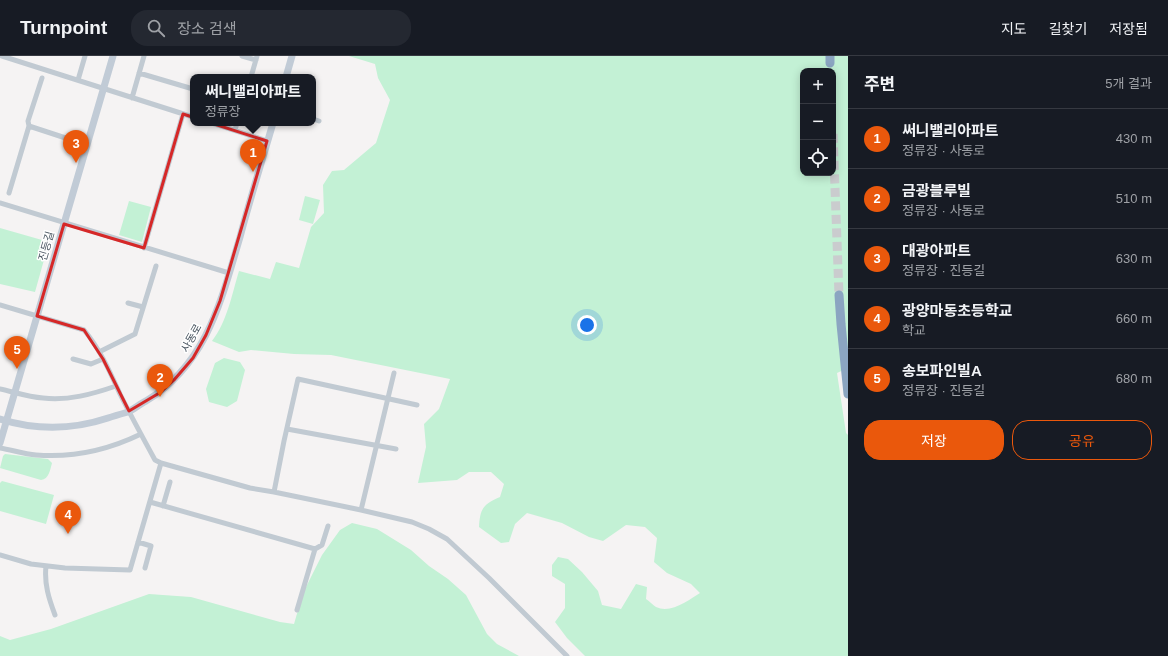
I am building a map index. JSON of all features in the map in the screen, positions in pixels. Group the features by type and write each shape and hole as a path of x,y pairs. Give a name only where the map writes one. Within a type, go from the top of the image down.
{"highway":[{"path":"839,295 848,394"}],"street":[{"path":"2,56 190,116"},
{"path":"78,80 85,56"},
{"name":"진등길","path":"0,443 3,420 15,393 113,56"},
{"path":"132,98 144,56"},
{"path":"242,56 256,58 252,74"},
{"path":"287,74 292,56"},
{"path":"139,73 190,88"},
{"path":"9,193 29,126 28,121 42,78"},
{"path":"144,248 183,114"},
{"path":"29,126 87,145"},
{"path":"222,126 268,141"},
{"path":"235,130 236,126"},
{"name":"사동로","path":"3,420 32,426 47,427 74,426 101,420 129,411 161,392 185,368 193,358 214,319 272,126"},
{"path":"0,203 64,224 229,273"},
{"path":"99,352 135,334 156,266"},
{"path":"128,303 143,308"},
{"path":"0,305 84,330 92,339 103,359 155,460 250,488 361,510 412,522 429,529 447,540 489,578 567,656"},
{"path":"12,340 28,345"},
{"path":"73,359 91,364 103,359"},
{"path":"361,510 394,373"},
{"path":"274,492 298,379 417,405"},
{"path":"0,389 43,398 75,397 102,391 116,386"},
{"path":"287,429 396,449"},
{"path":"0,448 35,455 59,456 82,454 127,441 141,434"},
{"path":"0,555 31,564 46,566 130,570 161,463"},
{"path":"163,506 170,482"},
{"path":"150,502 315,549"},
{"path":"297,610 315,549 322,545 328,526"},
{"path":"138,542 151,546 145,568"},
{"path":"46,566 45,578 48,594 55,615"}],"highlighted area":[{"path":"183,114 267,141 220,301 206,335 193,358 174,380 161,392 129,411 103,359 84,330 37,316 64,224 144,248"}],"green space":[{"path":"349,56 848,56 848,368 837,373 846,433 848,435 848,656 585,656 567,638 555,622 565,608 565,584 552,576 552,565 558,557 568,559 582,572 598,591 602,605 621,609 636,584 647,587 646,599 656,607 662,609 668,609 680,605 700,593 691,584 667,573 654,562 657,538 645,527 626,525 603,541 589,537 562,523 527,513 515,524 509,542 501,543 479,527 482,511 486,505 500,497 504,484 491,472 469,472 457,480 418,483 426,447 424,424 439,409 450,379 331,355 294,354 251,350 239,352 212,341 222,325 239,271 270,279 276,262 299,268 311,227 324,213 323,185 332,171 344,170 376,143 390,100 378,78 375,64"},
{"path":"305,196 320,200 313,224 299,220"},
{"path":"129,201 151,207 142,242 119,235"},
{"path":"0,228 49,242 35,292 0,284"},
{"path":"224,358 240,362 245,370 237,401 227,407 209,402 206,389 215,363"},
{"path":"5,454 48,459 52,463 49,474 46,478 41,480 0,468 3,456"},
{"path":"2,481 54,495 46,524 0,511 0,483"},
{"path":"352,523 377,529 411,550 429,566 448,579 466,595 487,634 497,644 519,656 0,656 0,636 10,640 51,629 149,594 191,597 280,622 294,624 303,593 322,555 340,530"}],"tunnel":[{"path":"833,140 839,295"}],"place":[{"name":"대광아파트","path":"76,163"},
{"name":"써니밸리아파트","path":"253,172"},
{"name":"송보파인빌A","path":"17,369"},
{"name":"금광블루빌","path":"160,397"},
{"name":"광양마동초등학교","path":"68,534"}]}
